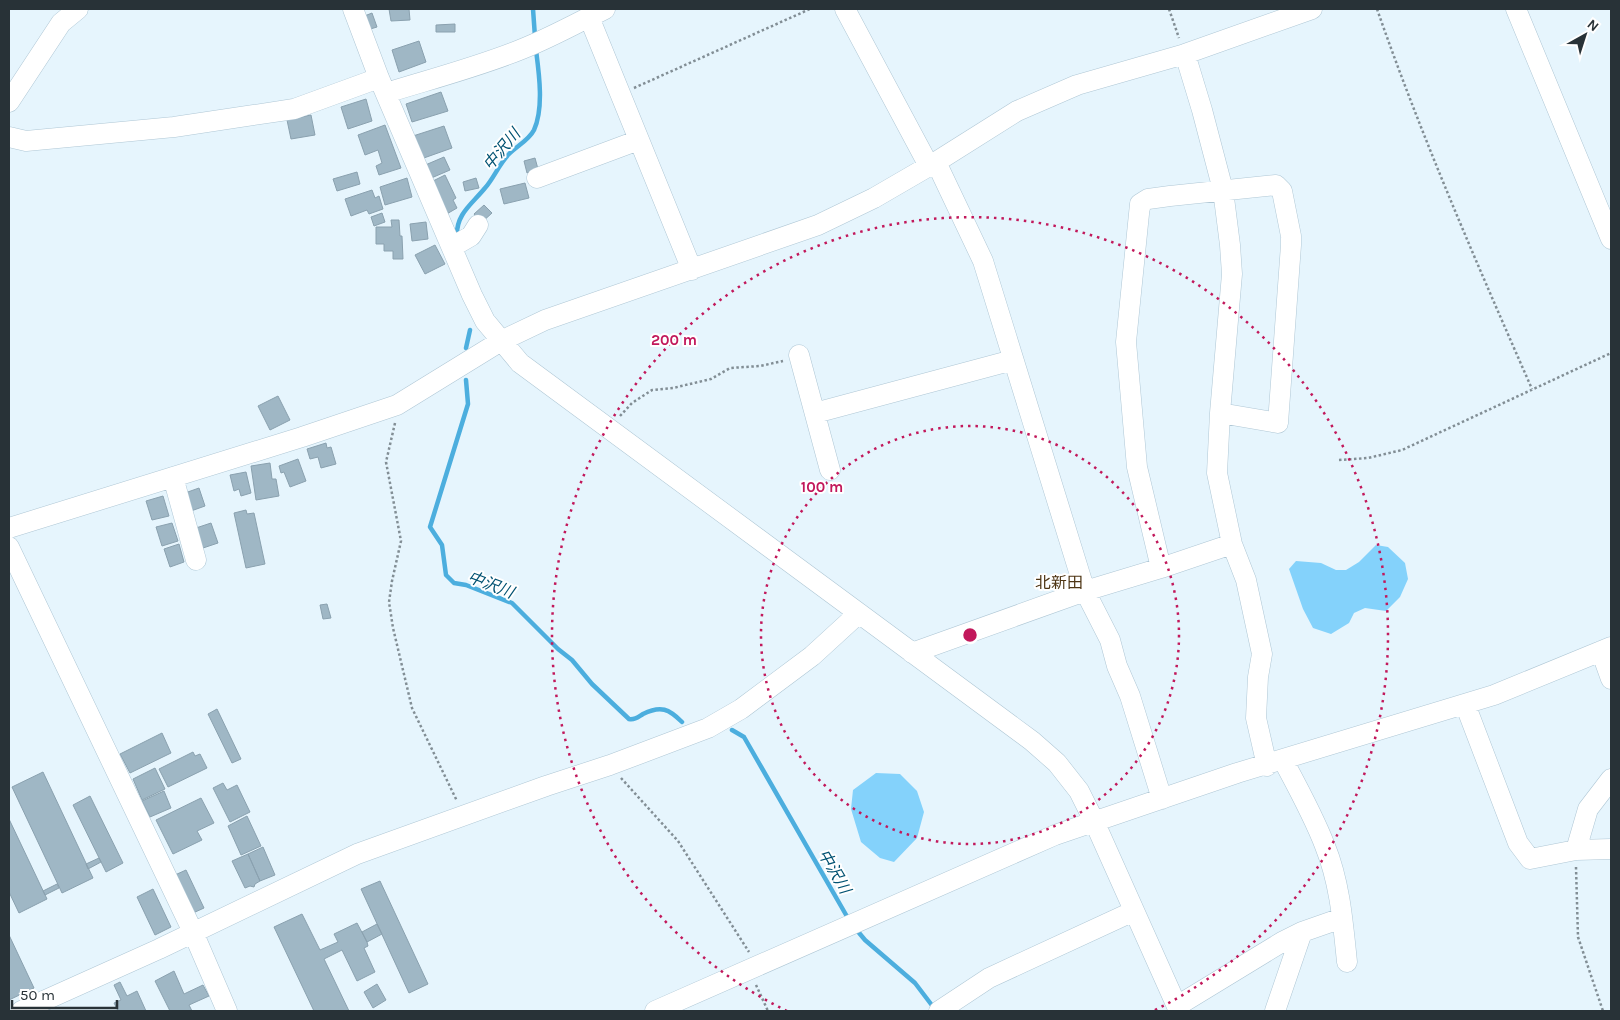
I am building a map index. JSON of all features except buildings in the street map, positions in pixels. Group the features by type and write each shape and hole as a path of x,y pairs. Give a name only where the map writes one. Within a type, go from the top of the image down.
{"street":[{"path":"9,102 62,23 78,9"},
{"path":"353,9 383,86 485,321 520,363 1032,740 1057,763 1078,791 1094,821 1178,1009 1282,942 1302,932 1342,918"},
{"path":"846,9 932,164 983,261 1085,591 1110,640 1117,666 1130,696 1162,799"},
{"path":"9,528 292,440 397,405 502,341 545,320 818,225 874,198 1017,111 1077,85 1185,54 1312,9"},
{"path":"1516,9 1611,239"},
{"path":"9,137 26,141 174,127 294,109 491,61 556,34 597,13 620,94 692,270"},
{"path":"1185,54 1223,190 1230,245 1232,274 1220,413 1217,473 1232,544 1246,580 1262,654 1258,677 1256,718 1275,763 1326,846 1337,884 1347,962"},
{"path":"537,178 639,140"},
{"path":"1161,568 1137,468 1126,342 1140,204 1148,199 1276,185 1282,191 1291,236 1278,423 1220,413"},
{"path":"452,247 471,236 478,225"},
{"path":"799,355 830,470"},
{"path":"815,414 1013,360"},
{"path":"173,477 196,560"},
{"path":"912,653 1085,591 1232,544"},
{"path":"9,546 193,932 228,1011"},
{"path":"21,1011 358,854 610,766 708,728 741,709 812,656 859,613"},
{"path":"655,1011 1055,835 1094,821 1237,773 1494,695 1606,649 1611,679"},
{"path":"1465,704 1518,843 1530,859 1576,850 1611,849"},
{"path":"1576,850 1588,809 1611,779"},
{"path":"939,1011 989,978 1134,911"},
{"path":"1275,1011 1302,932"}],"path":[{"path":"620,94 810,9"},
{"path":"1169,9 1185,54"},
{"path":"1376,9 1467,241 1532,389"},
{"path":"1339,460 1368,458 1402,450 1611,353"},
{"path":"609,428 632,403 652,390 673,388 712,379 730,368 776,363 799,355"},
{"path":"397,405 395,424 386,462 401,541 389,602 393,628 412,708 464,816"},
{"path":"610,766 678,841 754,968 768,1011"},
{"path":"1576,850 1578,938 1604,1011"}],"shaded area":[{"path":"1376,545 1388,547 1405,563 1408,579 1400,597 1386,611 1365,608 1354,613 1349,623 1331,634 1313,628 1303,609 1289,569 1296,561 1321,563 1336,570 1346,570 1359,562"},
{"path":"876,773 900,774 917,791 924,812 917,838 894,862 880,858 861,842 851,809 853,790"}],"waterway":[{"name":"中沢川","path":"533,9 535,37"},
{"name":"中沢川","path":"457,236 457,228 462,215 488,184 505,158 529,137 534,130 540,101 536,50"},
{"name":"中沢川","path":"466,348 470,330"},
{"name":"中沢川","path":"466,380 468,404 430,527 442,545 446,575 454,583 466,585 512,603 558,649 572,660 592,684 629,719 635,719 649,711 660,709 669,711 682,722"},
{"name":"中沢川","path":"732,730 744,737 849,920"},
{"name":"中沢川","path":"855,928 865,940 915,983 934,1008"}],"district":[{"name":"北新田","path":"1059,582"}]}
